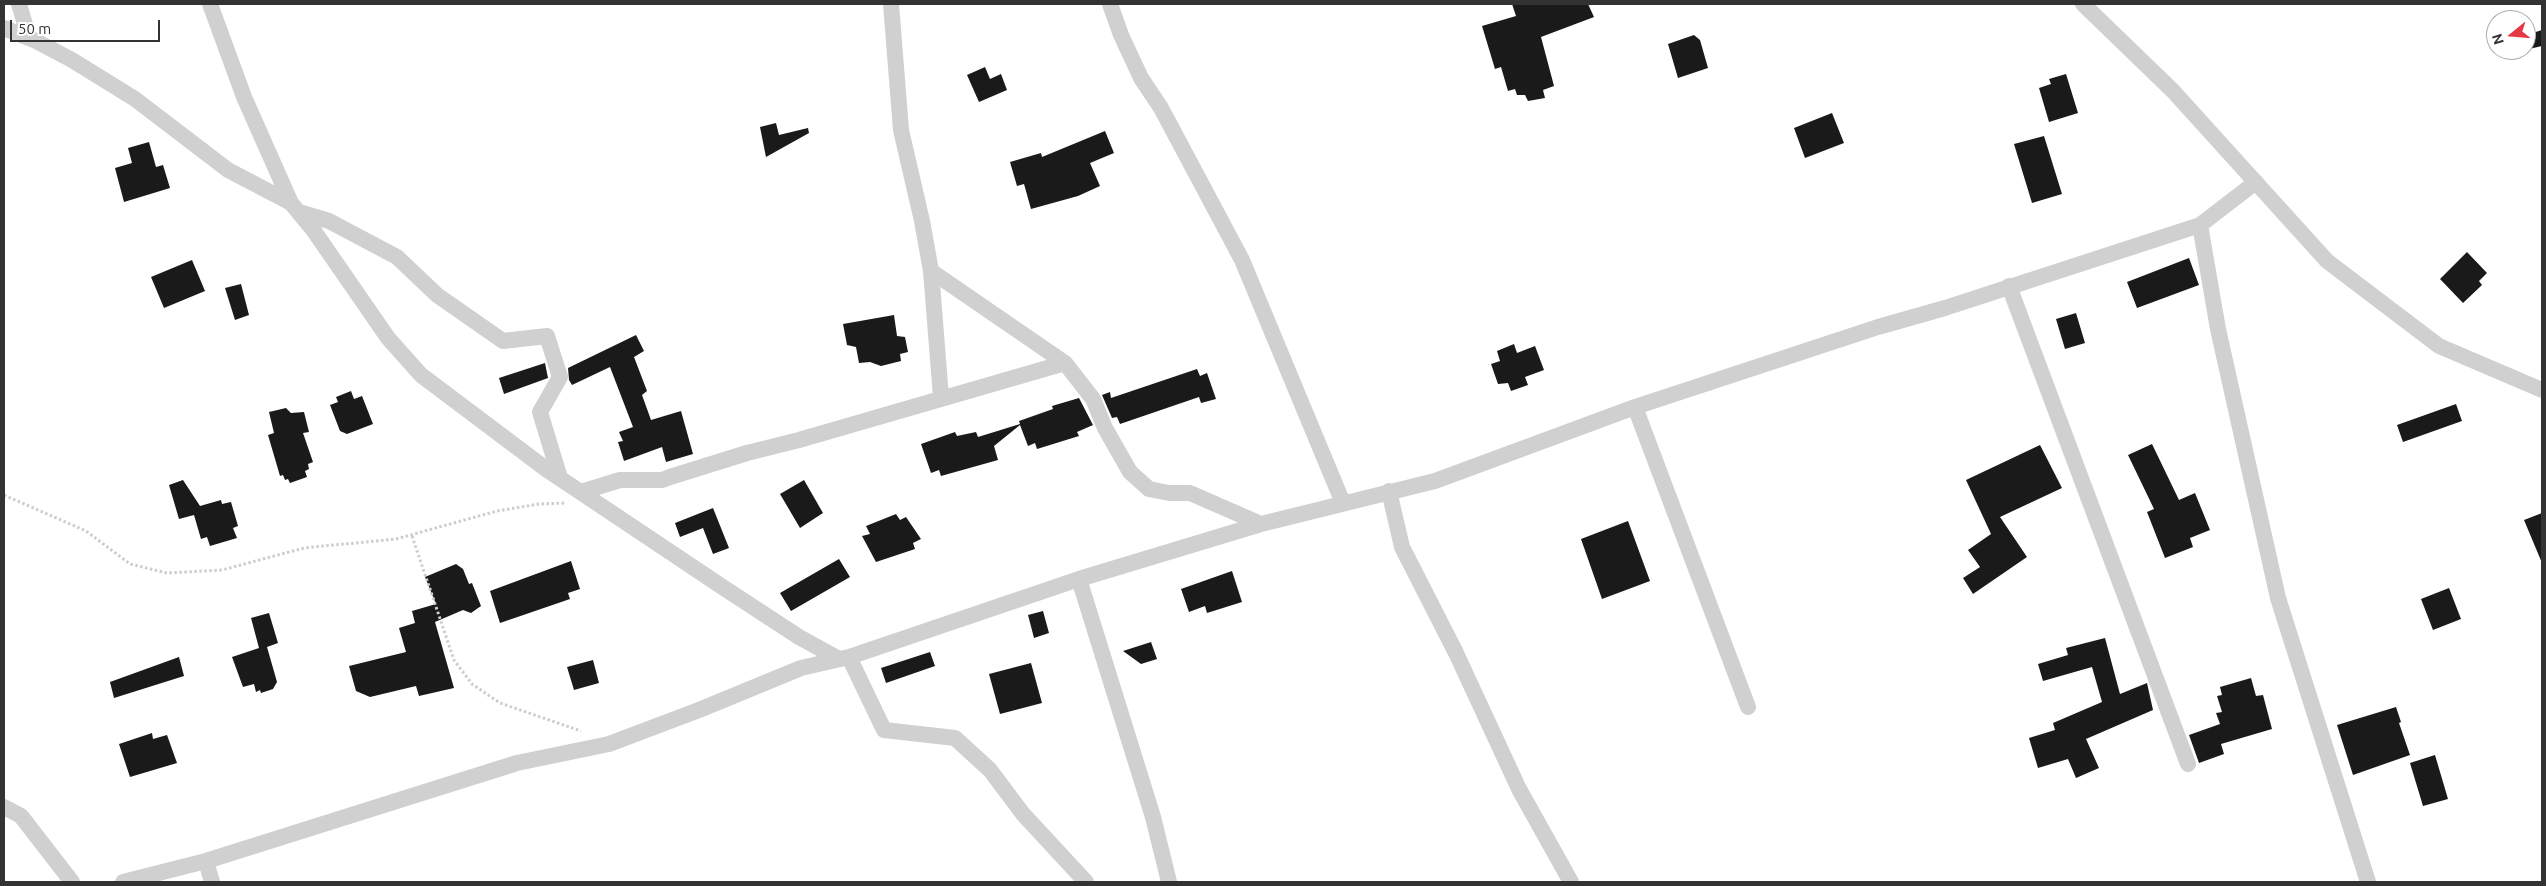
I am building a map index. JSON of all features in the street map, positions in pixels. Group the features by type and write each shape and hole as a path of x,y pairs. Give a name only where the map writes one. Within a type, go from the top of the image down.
{"street":[{"path":"19,4 29,38"},
{"path":"210,4 244,97 295,208 388,338 421,375 560,478 724,588 799,637 844,658 884,730 955,738 990,770 1023,814 1086,882"},
{"path":"891,4 901,130 922,220 931,271 941,397"},
{"path":"1110,4 1121,35 1141,78 1161,108 1242,260 1343,503"},
{"path":"2083,4 2173,90 2327,261 2439,346 2542,390"},
{"path":"4,28 29,38 72,60 135,99 228,170 295,208 329,221 397,257 437,295 503,341 547,336 560,377 540,412 560,478"},
{"path":"123,882 206,861 517,763 609,744 699,710 801,668 844,658 1079,579 1261,524 1388,491 1435,481 1635,407 1878,327 1946,308 2200,225 2256,182"},
{"path":"2200,225 2218,329 2278,598 2368,882"},
{"path":"931,271 1065,363 1093,399 1105,428 1130,472 1148,489 1169,493 1190,493 1261,524"},
{"path":"2009,286 2188,764"},
{"path":"581,492 620,480 670,477 941,397 1065,363"},
{"path":"1635,407 1748,708"},
{"path":"1388,491 1402,547 1456,653 1519,788 1571,882"},
{"path":"1079,579 1153,817 1169,882"},
{"path":"4,807 21,816 72,882"},
{"path":"206,861 212,882"}],"path":[{"path":"4,495 86,531 130,564 148,570 167,573 222,570 304,548 396,539 497,511 539,504 568,503"},
{"path":"412,536 454,660 472,684 500,703 568,725 609,744"}],"building":[{"path":"1512,4 1588,4 1594,17 1541,37 1554,86 1543,90 1545,98 1528,101 1525,95 1517,95 1515,89 1508,91 1501,67 1495,69 1482,26 1516,16"},
{"path":"2542,30 2542,46 2536,47 2536,32"},
{"path":"1694,35 1700,40 1708,68 1678,78 1668,44"},
{"path":"985,67 990,79 1001,74 1007,90 979,102 967,75"},
{"path":"2066,74 2078,113 2049,122 2039,88 2051,84 2049,79"},
{"path":"1832,113 1844,143 1805,158 1794,128"},
{"path":"776,123 779,135 808,128 809,133 766,157 760,127"},
{"path":"1105,131 1114,153 1090,163 1100,186 1078,196 1031,209 1024,184 1017,186 1010,162 1041,153 1042,157"},
{"path":"2044,136 2062,194 2032,203 2014,144"},
{"path":"149,142 156,167 163,165 170,188 124,202 115,168 132,163 128,148"},
{"path":"2467,252 2487,273 2479,281 2482,285 2463,303 2440,279"},
{"path":"2189,258 2199,285 2137,308 2127,282"},
{"path":"192,260 205,291 164,308 151,277"},
{"path":"241,284 249,315 235,320 225,288"},
{"path":"2076,313 2085,343 2065,349 2056,319"},
{"path":"894,315 897,336 905,337 908,352 900,354 901,361 881,366 870,362 859,363 856,347 847,345 843,324"},
{"path":"636,335 644,351 634,357 647,391 642,395 651,420 681,411 693,454 666,462 662,447 624,461 618,442 623,441 619,432 633,427 610,367 572,385 569,380 568,368"},
{"path":"1514,344 1517,353 1535,346 1544,370 1525,377 1528,385 1511,391 1508,383 1498,384 1491,364 1500,361 1497,351"},
{"path":"545,363 548,378 504,394 499,378"},
{"path":"1197,369 1200,376 1207,373 1216,399 1201,403 1199,397 1120,424 1117,417 1112,418 1102,395 1110,392 1111,398"},
{"path":"351,391 354,399 362,396 373,424 347,434 340,431 330,405 338,402 336,397"},
{"path":"1079,398 1093,425 1077,432 1079,436 1037,449 1035,443 1028,446 1020,425 994,446 998,460 941,476 939,470 931,473 921,444 955,432 957,436 976,432 978,437 1020,424 1019,421 1053,409 1052,406"},
{"path":"2456,404 2462,421 2403,442 2397,425"},
{"path":"286,408 291,413 304,412 309,432 303,433 313,462 308,464 309,469 305,471 307,477 290,483 288,479 285,480 283,475 280,476 268,435 274,433 269,412"},
{"path":"2152,444 2179,500 2195,493 2210,530 2190,538 2193,547 2165,558 2147,512 2154,509 2128,455"},
{"path":"2040,445 2062,488 2000,517 2027,557 1973,594 1963,578 1980,567 1968,550 1991,534 1966,480"},
{"path":"183,480 200,506 221,500 222,504 231,502 238,526 233,528 237,538 210,546 207,537 201,539 194,515 179,519 169,485"},
{"path":"804,480 823,513 800,528 780,494"},
{"path":"713,508 729,548 713,554 703,528 680,537 675,523"},
{"path":"2542,513 2542,563 2524,520"},
{"path":"896,514 900,520 906,517 921,539 913,543 915,549 876,562 862,536 870,534 866,526"},
{"path":"1628,521 1650,581 1602,599 1581,539"},
{"path":"839,559 850,577 791,611 780,593"},
{"path":"571,561 580,589 568,593 570,599 500,623 490,591"},
{"path":"456,564 463,569 469,584 472,583 481,606 471,613 463,610 435,622 454,688 419,696 416,686 370,697 356,691 349,666 406,652 399,628 415,623 412,611 436,604 425,577"},
{"path":"1232,571 1242,602 1207,613 1205,606 1189,612 1181,589"},
{"path":"2449,588 2461,619 2433,630 2421,599"},
{"path":"1043,611 1049,633 1034,638 1028,615"},
{"path":"269,613 278,643 267,647 277,682 273,689 261,693 260,690 256,692 254,684 243,687 232,657 259,648 251,618"},
{"path":"2105,638 2120,694 2147,683 2153,710 2086,739 2099,768 2076,778 2068,759 2038,768 2029,738 2055,730 2053,723 2102,702 2092,667 2043,681 2038,664 2068,655 2066,648"},
{"path":"1151,642 1157,659 1141,664 1123,651"},
{"path":"930,652 935,666 886,683 881,668"},
{"path":"179,657 184,676 114,698 110,682"},
{"path":"593,660 599,683 574,690 567,667"},
{"path":"1031,663 1042,703 1000,714 989,674"},
{"path":"2251,678 2256,696 2263,695 2272,729 2221,744 2224,754 2199,763 2189,735 2220,724 2216,713 2222,712 2217,696 2222,695 2220,687"},
{"path":"2396,707 2401,722 2399,723 2410,755 2353,775 2337,725"},
{"path":"152,733 153,739 167,735 177,763 130,777 119,744"},
{"path":"2435,755 2448,799 2423,806 2410,763"}]}
